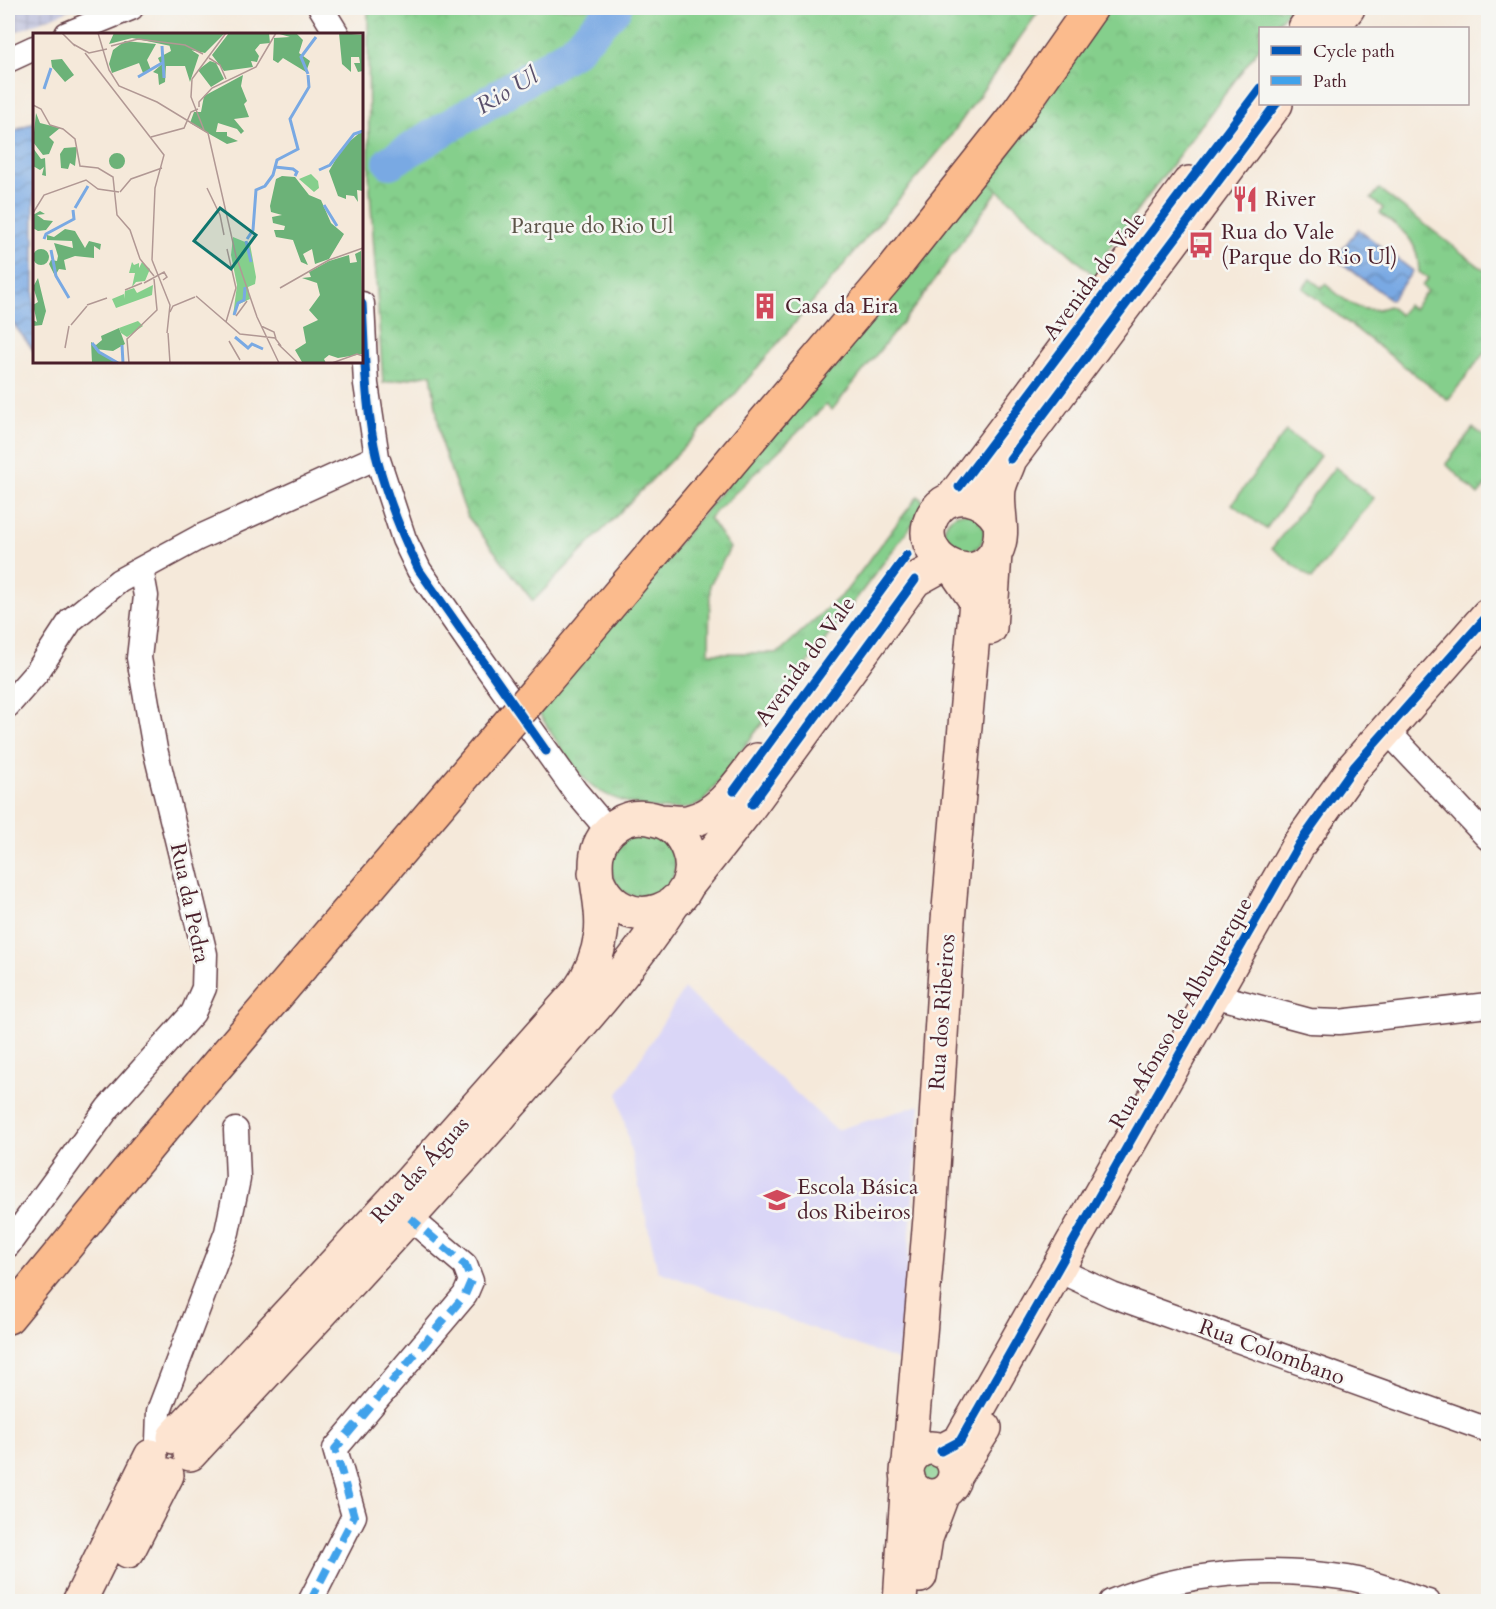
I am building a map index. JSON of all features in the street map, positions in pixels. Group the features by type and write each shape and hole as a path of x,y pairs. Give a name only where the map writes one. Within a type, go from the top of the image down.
{"highway":[{"path":"531,687 883,258 1007,103 1074,8"},
{"path":"8,1289 140,1128 500,723 887,277 1018,112 1091,8"},
{"path":"8,1317 500,723"}],"main road":[{"path":"1306,27 1321,8"},
{"path":"1333,27 1348,8"},
{"name":"Avenida do Vale","path":"662,821 689,822 710,813 734,791 907,555 928,535 934,513 952,499 1259,89"},
{"name":"Avenida do Vale","path":"681,894 747,810 915,580 949,566 977,568 995,554 1001,532 999,489 1010,459 1275,105"},
{"path":"952,499 975,498 993,511 999,521"},
{"path":"928,535 930,546 949,566"},
{"name":"Rua dos Ribeiros","path":"932,1468 928,1420 995,554"},
{"name":"Rua dos Ribeiros","path":"932,1468 930,1218 948,920 976,601 949,566"},
{"name":"Rua Afonso de Albuquerque","path":"932,1468 960,1442 1064,1273 1220,998 1311,852 1364,777 1396,740 1488,621"},
{"name":"Rua Afonso de Albuquerque","path":"1220,998 1299,844 1354,767 1488,621"},
{"path":"649,817 662,821 675,829 685,841 690,856 691,871 681,894 663,910 649,914 634,913 620,908 608,899 595,873 595,857 600,843 620,822 649,817"},
{"name":"Rua das Águas","path":"79,1602 168,1453 578,992 590,975 602,933 601,898 595,873"},
{"name":"Rua das Águas","path":"102,1602 168,1453 410,1218 595,1009 648,944 681,894"},
{"path":"900,1602 932,1468"},
{"path":"917,1602 926,1538 932,1468"}],"street":[{"path":"69,33 130,8"},
{"path":"321,8 336,33"},
{"path":"8,60 33,48"},
{"path":"363,324 366,384 377,457 404,539 419,570 546,751 609,831"},
{"path":"8,705 38,672 70,620 102,593 198,538 377,457"},
{"name":"Rua da Pedra","path":"8,1245 108,1108 194,1012 204,988 205,954 155,749 139,658 146,596 141,569"},
{"path":"1396,740 1488,838"},
{"path":"1220,998 1310,1021 1329,1022 1488,1005"},
{"name":"Rua das Águas","path":"168,1453 159,1411 228,1232 238,1179 236,1130"},
{"name":"Rua das Águas","path":"310,1602 354,1516 335,1449 465,1295 471,1281 465,1265 410,1218"},
{"name":"Rua Colombano","path":"1064,1273 1112,1295 1488,1430"},
{"path":"1111,1602 1139,1590 1202,1577 1274,1570 1350,1578 1428,1602"}],"shaded area":[{"path":"8,8 74,8 8,35"},
{"name":"Escola Básica dos Ribeiros","path":"684,989 836,1130 920,1105 900,1361 658,1271 618,1094"}],"green space":[{"name":"Parque do Rio Ul","path":"368,8 1041,8 945,144 731,399 533,601 467,516 442,446 431,374 383,383 369,176"},
{"path":"1109,8 1290,8 1275,27 1259,27 1259,48 1107,251 1109,265 1098,279 988,181"},
{"path":"983,177 998,190 921,299 832,410 826,405 709,518 730,548 710,585 709,653 778,653 846,591 918,496 927,505 702,803 682,809 645,807 609,796 599,790 575,768 538,712"},
{"path":"1379,189 1488,273 1488,348 1448,400 1303,288 1310,279 1322,288 1325,284 1354,306 1370,310 1389,306 1400,315 1407,305 1413,309 1427,291 1422,286 1428,278 1419,272 1413,243 1403,231 1380,213 1383,208 1371,199"},
{"path":"1473,428 1488,439 1488,483 1478,495 1446,464"},
{"path":"1286,431 1320,456 1266,529 1232,504"},
{"path":"1335,467 1374,498 1312,579 1272,548"},
{"path":"964,513 972,514 978,519 983,525 983,541 978,547 972,552 964,553 956,552 950,547 945,541 944,533 945,525 950,519 956,514"},
{"path":"643,834 661,839 666,843 670,848 675,866 670,884 666,889 661,893 643,898 625,893 620,889 616,884 611,866 616,848 620,843 625,839"},
{"path":"931,1461 941,1468 942,1472 935,1482 931,1483 921,1476 920,1472 927,1462"}],"water":[{"path":"33,122 33,350 8,317 8,134"},
{"path":"1358,229 1413,271 1391,300 1335,258"}],"waterway":[{"name":"Rio Ul","path":"390,162 573,51 615,8"}],"marked path":[{"path":"310,1602 354,1516 335,1449 465,1295 471,1281 465,1265 410,1218"}],"cycle path":[{"path":"959,487 1259,89"},
{"path":"1010,459 1275,105"},
{"path":"363,324 366,382 373,440 385,487 401,530 419,570 546,751"},
{"path":"734,791 907,555"},
{"path":"752,804 915,580"},
{"path":"941,1451 960,1441 1299,844 1354,767 1488,615"}],"place":[{"name":"River","path":"1245,199"},
{"name":"Rua do Vale (Parque do Rio Ul)","path":"1201,245"},
{"name":"Casa da Eira","path":"765,306"},
{"name":"Escola Básica dos Ribeiros","path":"777,1200"}]}
